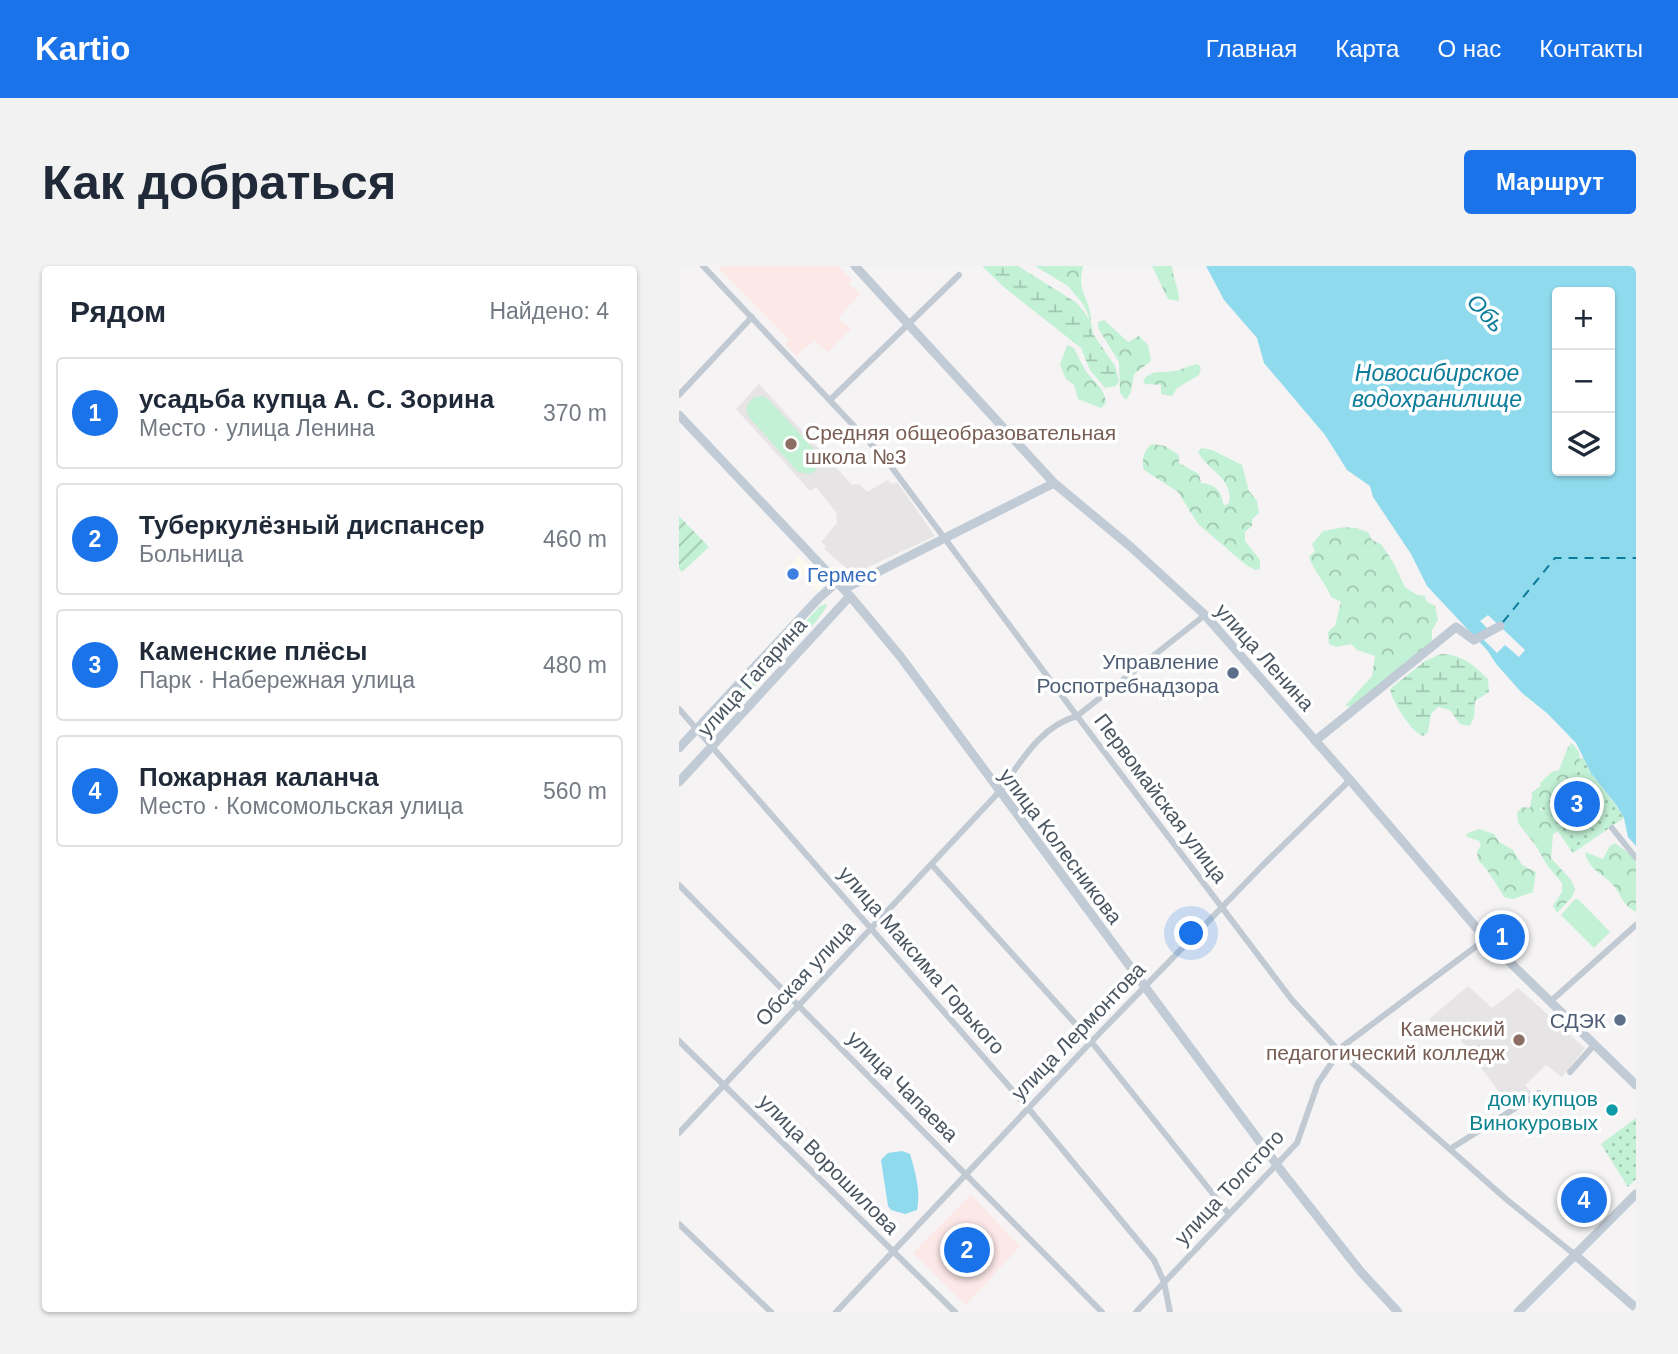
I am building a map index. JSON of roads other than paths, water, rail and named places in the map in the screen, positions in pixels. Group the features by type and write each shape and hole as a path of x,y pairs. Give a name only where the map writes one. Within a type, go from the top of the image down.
{"street":[{"name":"Первомайская улица","path":"703,266 887,461 1292,1000 1339,1051 1636,1308"},
{"name":"улица Ленина","path":"855,266 1054,483 1131,547 1205,615 1486,939 1636,1085"},
{"path":"830,400 959,275"},
{"path":"679,395 752,317"},
{"name":"улица Колесникова","path":"679,415 844,589 899,656 1277,1164 1361,1272 1398,1312"},
{"name":"улица Гагарина","path":"679,748 819,598 844,589 1054,483"},
{"name":"улица Гагарина","path":"679,782 713,746 844,589"},
{"name":"Обская улица","path":"679,1133 999,792 1041,735 1054,725 1077,716 1205,615"},
{"path":"1315,741 1456,627 1474,640 1500,626"},
{"name":"улица Максима Горького","path":"679,709 1028,1108 1154,1260 1164,1282 1170,1312"},
{"name":"улица Лермонтова","path":"836,1312 1091,1042 1263,864 1350,780"},
{"path":"1612,828 1636,858"},
{"path":"932,865 1091,1042 1230,1214"},
{"name":"улица Чапаева","path":"679,885 1102,1312"},
{"path":"1551,1001 1636,925"},
{"name":"улица Толстого","path":"1136,1312 1297,1143 1318,1083 1343,1046 1486,939"},
{"name":"улица Ворошилова","path":"679,1041 955,1312"},
{"path":"1570,1072 1595,1044"},
{"path":"1450,1149 1539,1093"},
{"path":"1518,1312 1636,1194"},
{"path":"679,1224 771,1312"}],"water":[{"name":"Новосибирское водохранилище","path":"1206,266 1636,266 1636,846 1628,837 1624,818 1591,773 1576,743 1548,714 1522,693 1487,650 1427,586 1411,554 1373,497 1370,486 1347,470 1325,435 1264,363 1257,338 1224,300"},
{"path":"902,1151 910,1154 918,1196 917,1210 905,1214 891,1210 888,1206 881,1160 888,1153"}],"place":[{"name":"Средняя общеобразовательная школа №3","path":"791,444"},
{"name":"Гермес","path":"793,574"},
{"name":"Управление Роспотребнадзора","path":"1233,673"},
{"name":"Каменские плёсы","path":"1577,804"},
{"name":"усадьба купца А. С. Зорина","path":"1502,937"},
{"name":"СДЭК","path":"1620,1020"},
{"name":"Каменский педагогический колледж","path":"1519,1040"},
{"name":"дом купцов Винокуровых","path":"1612,1110"},
{"name":"Пожарная каланча","path":"1584,1200"},
{"name":"Туберкулёзный диспансер","path":"967,1250"}],"water label":[{"name":"Обь","path":"1486,313"}]}
